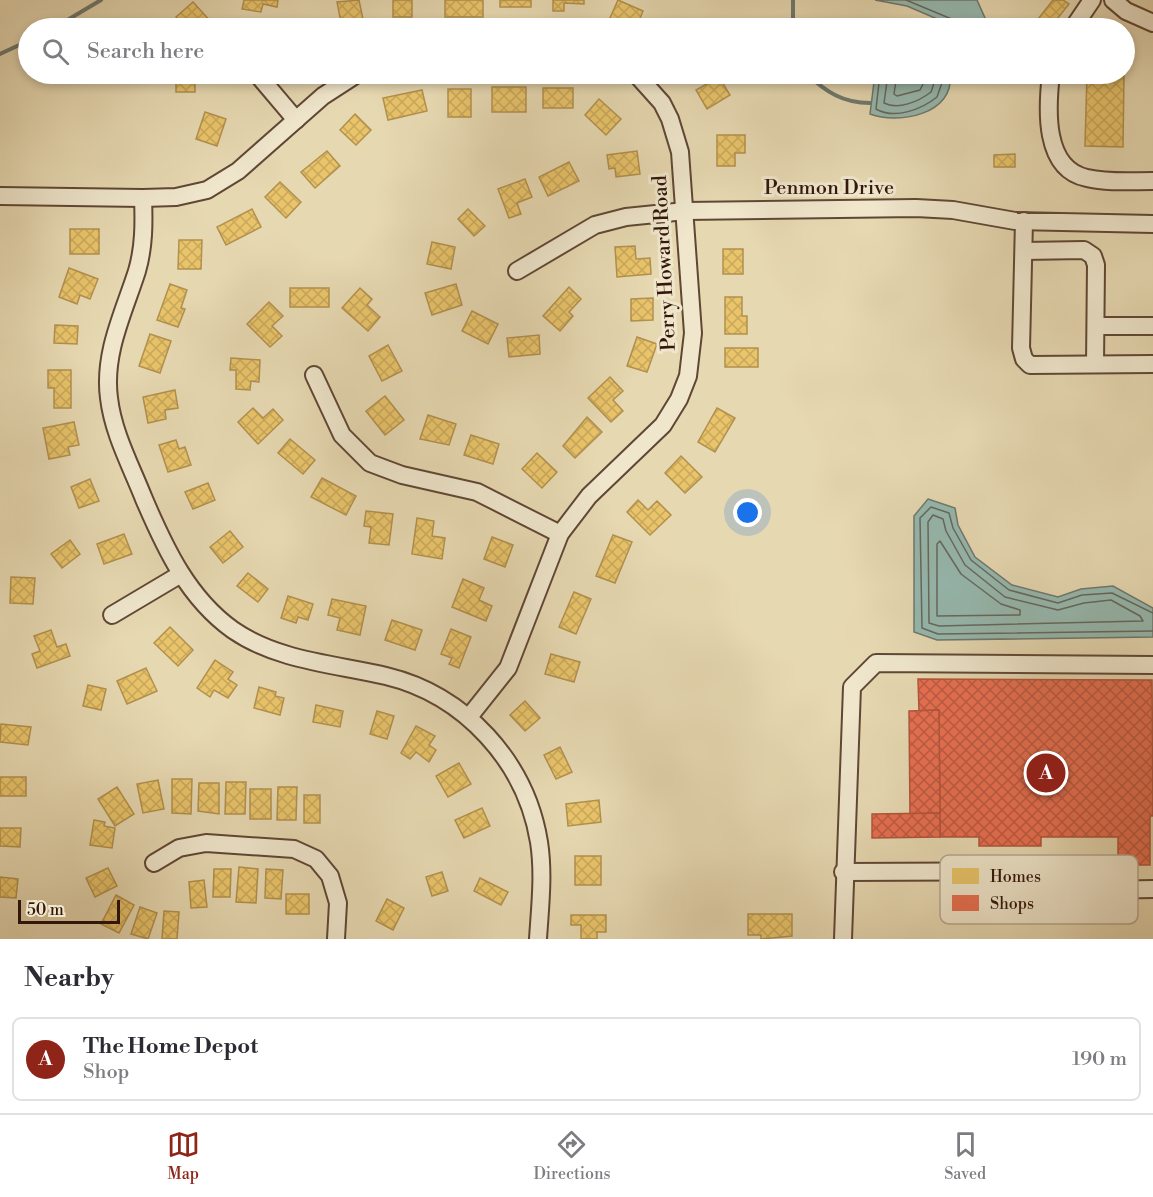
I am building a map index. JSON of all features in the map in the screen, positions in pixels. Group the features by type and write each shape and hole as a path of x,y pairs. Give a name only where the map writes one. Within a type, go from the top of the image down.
{"street":[{"path":"1080,18 1092,0"},
{"path":"1113,0 1126,11 1153,23"},
{"path":"265,84 296,120"},
{"path":"0,196 143,198 177,197 207,190 238,171 323,96 342,84"},
{"name":"Perry Howard Road","path":"469,717 508,668 560,534 589,496 663,425 679,399 687,376 693,333 680,152 670,119 653,91 646,84"},
{"path":"1051,84 1049,115 1052,142 1058,159 1070,170 1084,178 1153,181"},
{"path":"143,198 142,251 111,352 109,398 118,436 163,542 181,574 217,616 233,630 255,642 299,658 411,684 432,693 469,717 502,753 524,792 533,816 541,862 538,939"},
{"name":"Penmon Drive","path":"517,271 595,225 626,217 685,211 916,208 954,210 997,219 1024,221 1153,224"},
{"path":"1024,221 1021,348 1024,359 1030,364 1153,364"},
{"path":"1024,251 1084,250 1093,256 1096,265 1095,364"},
{"path":"1096,326 1153,326"},
{"path":"314,375 342,435 370,463 402,475 477,492 560,534"},
{"path":"112,615 181,574"},
{"path":"843,939 843,872 852,687 876,663 1153,665"},
{"path":"154,863 179,848 206,843 294,849 316,860 330,876 338,903 336,939"},
{"path":"843,872 940,872"},
{"path":"1138,889 1153,889"}],"water":[{"path":"875,0 977,0 985,18 935,18 907,6"},
{"path":"874,84 949,84 944,99 923,113 895,118 870,114"},
{"path":"928,499 955,508 958,525 975,557 1012,585 1058,597 1081,589 1113,586 1153,608 1153,637 937,640 914,632 914,516"}],"building: Homes":[{"path":"244,0 278,0 277,7 263,4 261,12 242,9"},
{"path":"359,0 363,18 340,18 337,2"},
{"path":"393,0 412,0 412,17 393,17"},
{"path":"445,0 483,0 483,17 445,17"},
{"path":"500,0 531,0 531,7 500,7"},
{"path":"553,0 584,0 584,4 564,3 564,11 553,11"},
{"path":"618,0 643,11 640,18 610,18"},
{"path":"1053,0 1063,0 1069,4 1058,18 1039,18"},
{"path":"193,2 207,18 177,18"},
{"path":"176,84 195,84 195,92 176,92"},
{"path":"707,84 723,84 730,95 707,109 696,90"},
{"path":"1087,84 1124,84 1123,147 1085,146"},
{"path":"492,87 526,87 526,112 492,112"},
{"path":"543,88 573,88 573,108 543,108"},
{"path":"448,89 471,89 471,117 448,117"},
{"path":"422,90 427,111 388,120 383,98"},
{"path":"599,99 621,119 606,135 585,115"},
{"path":"205,112 226,119 217,146 196,139"},
{"path":"355,114 371,130 356,145 340,130"},
{"path":"717,135 745,135 745,153 735,153 735,166 717,166"},
{"path":"327,151 340,166 315,188 301,172"},
{"path":"637,151 640,174 616,177 615,168 609,169 607,155"},
{"path":"1015,154 1015,167 994,167 994,155"},
{"path":"569,162 579,181 548,196 539,177"},
{"path":"525,179 532,197 517,203 521,214 509,218 498,189"},
{"path":"280,182 301,202 286,218 265,197"},
{"path":"252,209 261,227 226,245 217,227"},
{"path":"468,209 485,226 474,236 458,219"},
{"path":"70,229 99,229 99,254 70,254"},
{"path":"179,240 202,240 201,269 178,269"},
{"path":"432,242 455,247 451,269 427,264"},
{"path":"635,246 636,259 650,258 651,274 617,277 615,247"},
{"path":"723,249 743,249 743,274 723,274"},
{"path":"69,268 98,279 90,299 80,295 77,304 59,297"},
{"path":"170,284 187,290 181,308 185,309 178,327 157,320"},
{"path":"456,284 462,305 432,315 425,293"},
{"path":"569,287 581,299 569,312 573,316 560,331 543,316"},
{"path":"290,288 329,288 329,307 290,307"},
{"path":"360,288 372,299 367,305 380,317 368,331 342,308"},
{"path":"725,297 742,297 742,316 747,316 747,334 725,334"},
{"path":"653,298 653,320 631,321 631,299"},
{"path":"269,302 283,316 272,326 282,336 270,347 247,324"},
{"path":"472,311 498,324 488,344 462,331"},
{"path":"55,325 78,326 77,344 54,343"},
{"path":"150,334 171,341 160,373 139,366"},
{"path":"539,335 540,354 509,357 507,338"},
{"path":"637,337 657,344 647,372 627,366"},
{"path":"388,345 402,371 382,381 369,356"},
{"path":"725,348 758,348 758,367 725,367"},
{"path":"231,358 260,360 259,382 251,381 250,390 236,389 236,370 230,370"},
{"path":"48,370 71,370 71,408 54,408 54,388 48,388"},
{"path":"610,377 623,391 613,400 623,411 611,422 588,398"},
{"path":"175,390 178,408 165,410 166,419 148,423 143,397"},
{"path":"385,396 404,420 385,435 366,411"},
{"path":"253,408 263,418 273,409 283,420 258,444 238,422"},
{"path":"717,408 735,418 715,452 698,442"},
{"path":"428,415 456,424 449,445 420,439"},
{"path":"587,417 602,432 575,458 563,446"},
{"path":"74,422 79,445 68,447 70,455 49,459 43,428"},
{"path":"471,435 499,444 493,464 464,455"},
{"path":"290,439 315,460 303,474 278,453"},
{"path":"176,440 179,449 185,447 191,465 168,472 159,445"},
{"path":"537,453 557,472 542,488 522,469"},
{"path":"681,456 702,477 685,493 665,473"},
{"path":"322,478 356,496 346,515 311,497"},
{"path":"90,479 99,501 79,508 71,487"},
{"path":"208,483 215,500 193,509 185,492"},
{"path":"638,500 648,510 657,501 671,515 650,535 627,512"},
{"path":"366,511 393,514 389,545 369,543 371,527 364,526"},
{"path":"417,518 434,521 432,536 445,538 442,559 412,554"},
{"path":"230,531 243,547 223,563 210,547"},
{"path":"124,534 132,554 104,564 97,544"},
{"path":"613,535 632,542 615,583 596,576"},
{"path":"492,537 513,545 505,567 484,559"},
{"path":"70,540 80,554 62,568 51,554"},
{"path":"248,573 268,589 258,602 237,586"},
{"path":"11,577 35,578 33,604 10,603"},
{"path":"463,579 484,588 479,600 492,606 486,621 452,607"},
{"path":"574,592 591,599 576,634 559,627"},
{"path":"288,596 313,604 308,620 298,617 296,623 281,618"},
{"path":"332,599 366,606 360,635 337,630 340,618 328,615"},
{"path":"392,620 422,630 415,650 385,640"},
{"path":"170,627 193,650 178,666 154,643"},
{"path":"451,629 471,637 459,668 449,664 452,658 441,654"},
{"path":"51,630 57,647 66,644 70,656 37,668 32,654 40,651 34,636"},
{"path":"551,654 580,662 574,682 545,674"},
{"path":"215,660 233,672 228,679 237,685 228,698 214,690 210,697 197,688"},
{"path":"146,668 157,691 127,704 117,681"},
{"path":"88,685 106,689 101,710 83,706"},
{"path":"259,687 276,692 275,696 284,698 280,715 254,708"},
{"path":"525,701 540,718 525,731 510,715"},
{"path":"316,705 343,711 340,727 313,722"},
{"path":"377,711 394,716 387,739 370,734"},
{"path":"1,724 31,727 28,745 0,742"},
{"path":"416,726 435,736 429,745 436,750 429,762 416,752 410,759 401,753"},
{"path":"560,747 572,772 556,779 544,755"},
{"path":"459,763 471,784 448,797 436,776"},
{"path":"0,777 26,777 26,796 0,796"},
{"path":"172,779 192,779 191,814 172,813"},
{"path":"158,780 164,809 143,813 137,784"},
{"path":"226,782 246,782 245,814 225,814"},
{"path":"199,783 219,783 219,814 198,811"},
{"path":"117,787 134,814 115,826 98,799"},
{"path":"278,787 297,787 296,820 277,820"},
{"path":"250,789 271,789 271,819 250,819"},
{"path":"304,795 320,795 320,823 304,823"},
{"path":"599,800 601,822 568,826 566,804"},
{"path":"482,808 490,826 464,838 455,820"},
{"path":"94,820 105,822 104,826 115,828 112,848 90,845"},
{"path":"0,828 21,828 20,847 0,846"},
{"path":"575,856 601,856 601,885 575,885"},
{"path":"239,867 258,869 256,903 236,902"},
{"path":"108,868 117,886 95,897 86,878"},
{"path":"214,869 231,869 230,897 213,897"},
{"path":"266,869 283,870 281,899 265,898"},
{"path":"442,872 448,891 432,896 426,877"},
{"path":"0,877 18,879 16,898 0,897"},
{"path":"480,878 508,892 501,905 474,891"},
{"path":"204,880 207,907 191,908 189,882"},
{"path":"286,894 309,894 309,914 286,914"},
{"path":"116,895 134,905 119,933 101,924"},
{"path":"387,899 404,908 393,930 376,921"},
{"path":"140,907 157,913 148,939 131,934"},
{"path":"164,911 179,912 177,939 162,939"},
{"path":"748,914 792,914 792,936 761,939 761,935 748,935"},
{"path":"571,915 606,915 606,932 597,932 597,939 581,939 581,925 571,925"}],"building: Shops":[{"path":"918,679 1152,680 1153,816 1150,816 1150,865 1138,865 1138,855 1118,855 1118,837 1041,837 1041,846 979,846 979,837 940,837 939,710 919,711"},
{"path":"939,710 940,813 910,814 909,711"},
{"path":"940,813 940,837 872,838 872,814"}],"waterway":[{"path":"71,18 101,0"},
{"path":"793,0 793,18"},
{"path":"0,54 18,46"},
{"path":"819,84 843,99 870,103"}],"place":[{"name":"The Home Depot","path":"1046,773"}]}
